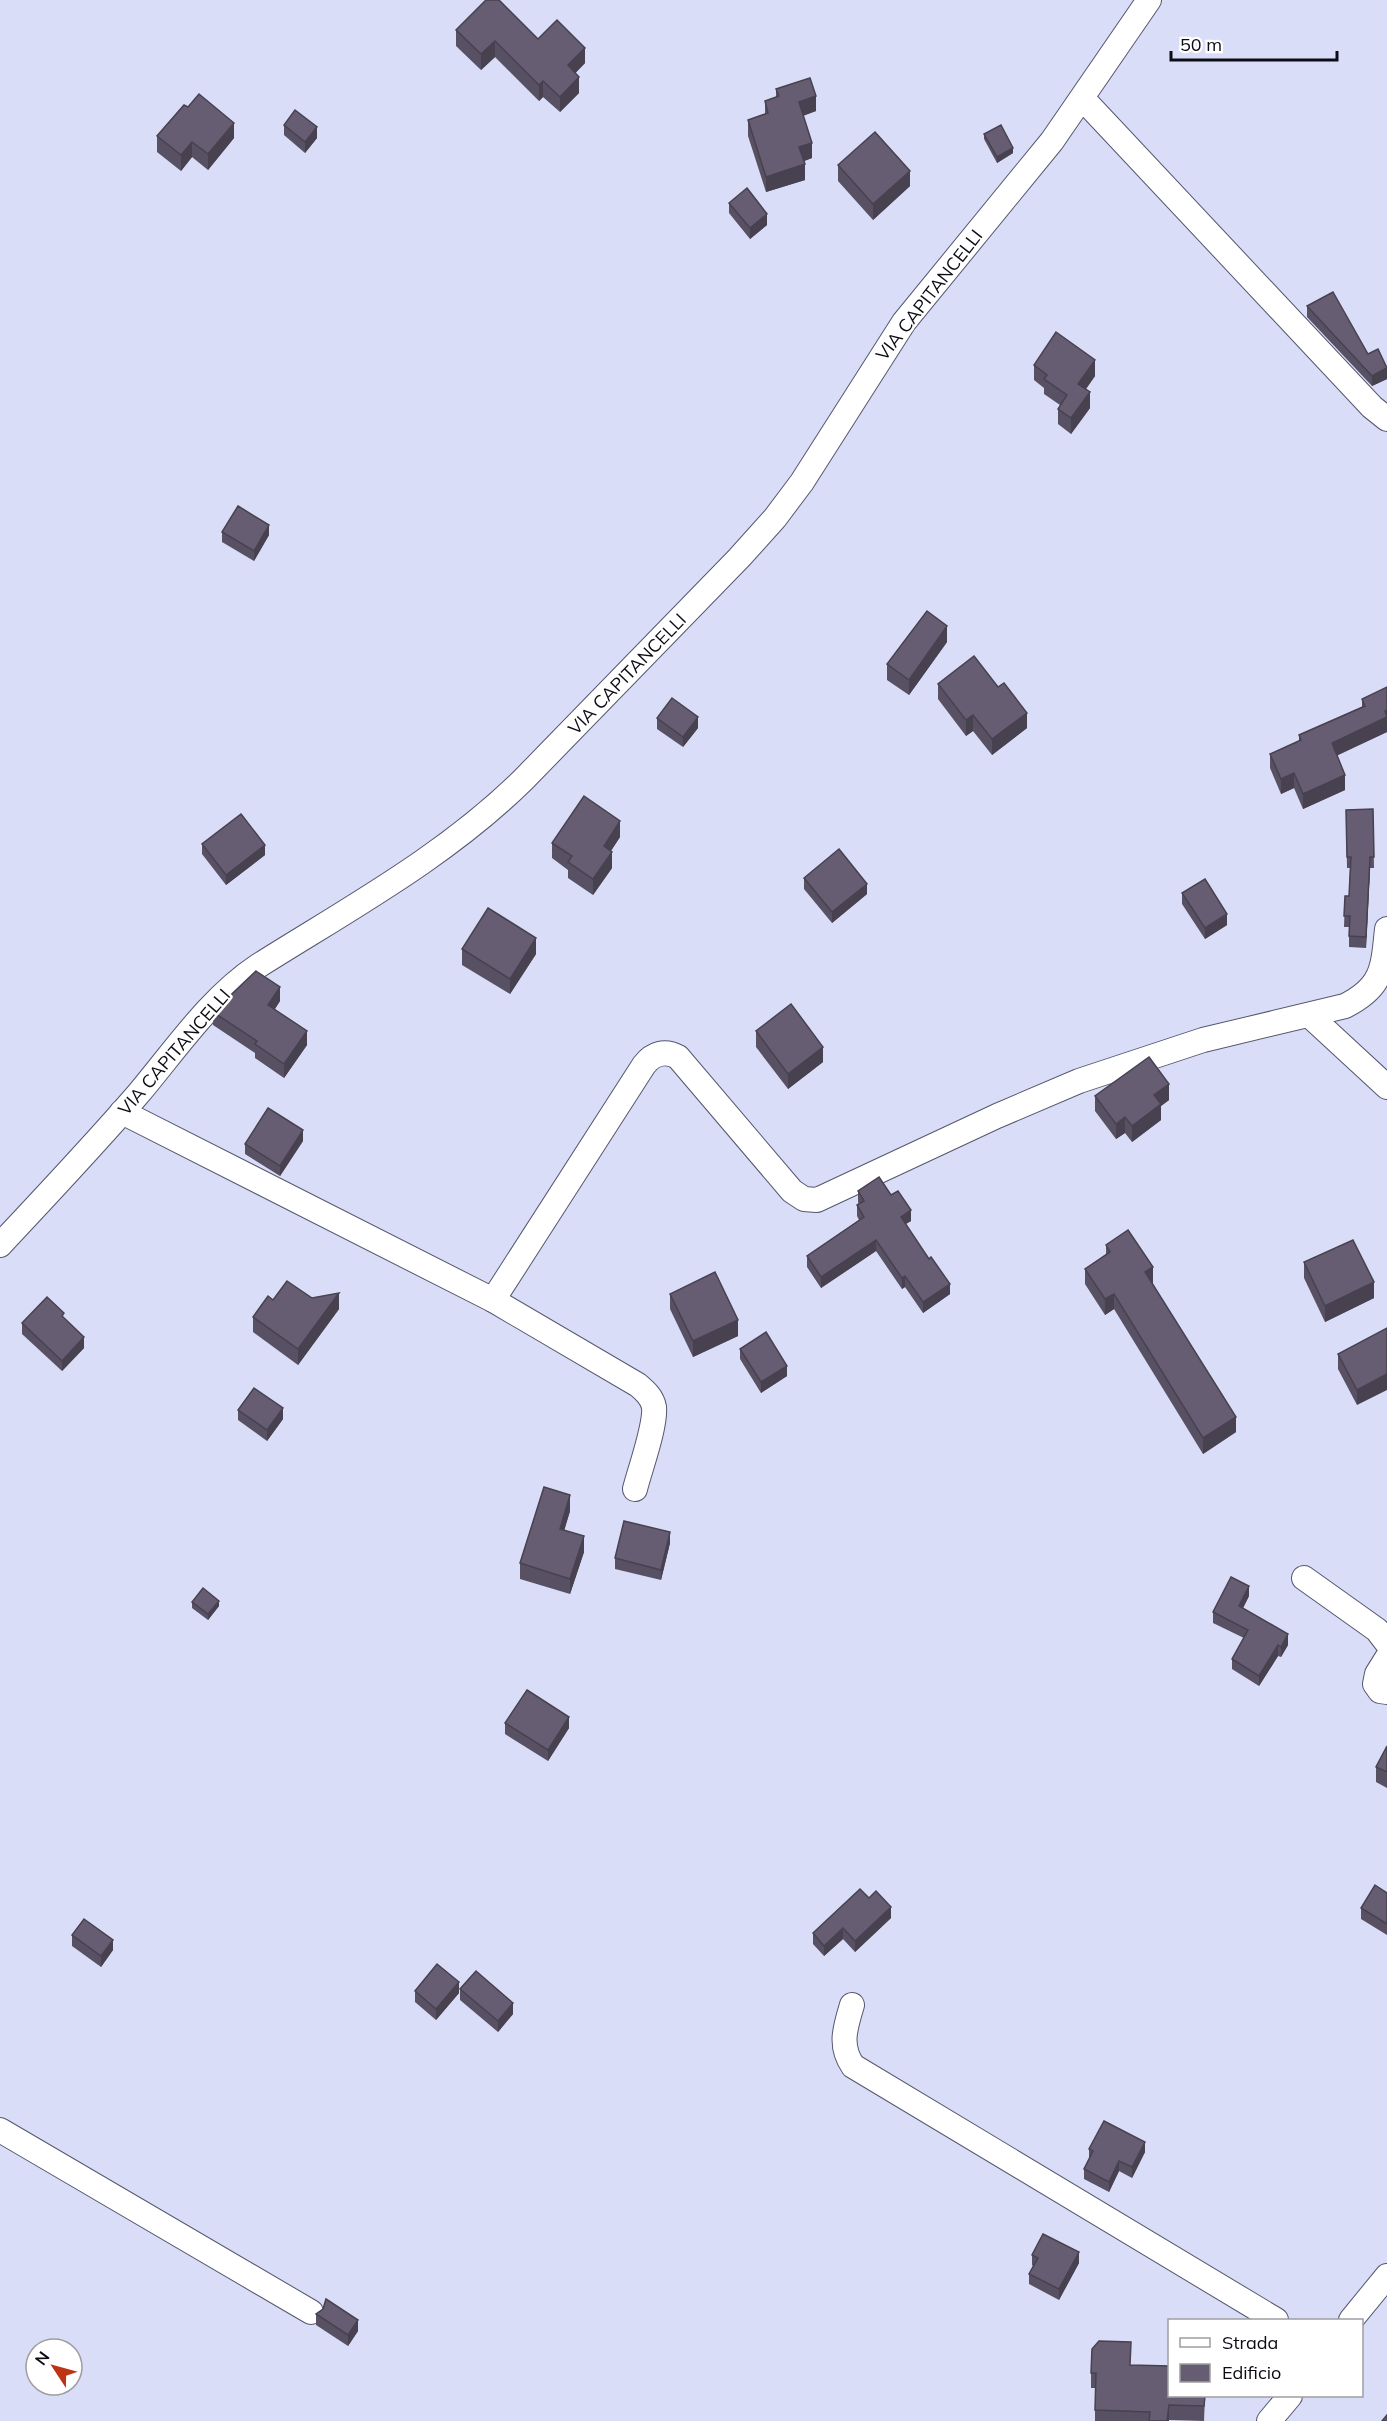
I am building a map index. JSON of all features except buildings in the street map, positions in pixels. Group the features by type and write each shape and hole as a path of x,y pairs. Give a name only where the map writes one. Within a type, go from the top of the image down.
{"street":[{"name":"VIA CAPITANCELLI","path":"0,1245 122,1112 214,1003 239,980 424,861 489,812 740,558 794,493 904,322 1044,151 1083,99 1149,0"},
{"path":"1083,99 1372,407 1387,419"},
{"path":"493,1300 644,1065 656,1054 669,1053 681,1060 792,1191 800,1198 811,1200 821,1198 1068,1085 1184,1046 1345,1006 1362,997 1372,987 1382,968 1387,929"},
{"path":"1309,1015 1387,1087"},
{"path":"122,1112 493,1300 638,1385 650,1396 654,1407 635,1489"},
{"path":"1304,1578 1377,1629 1387,1643"},
{"path":"1387,1658 1377,1674 1376,1684 1380,1691 1387,1692"},
{"path":"852,2005 843,2040 846,2053 854,2066 1273,2319"},
{"path":"0,2130 311,2312"},
{"path":"1352,2319 1387,2276"},
{"path":"1269,2421 1289,2397"}]}
